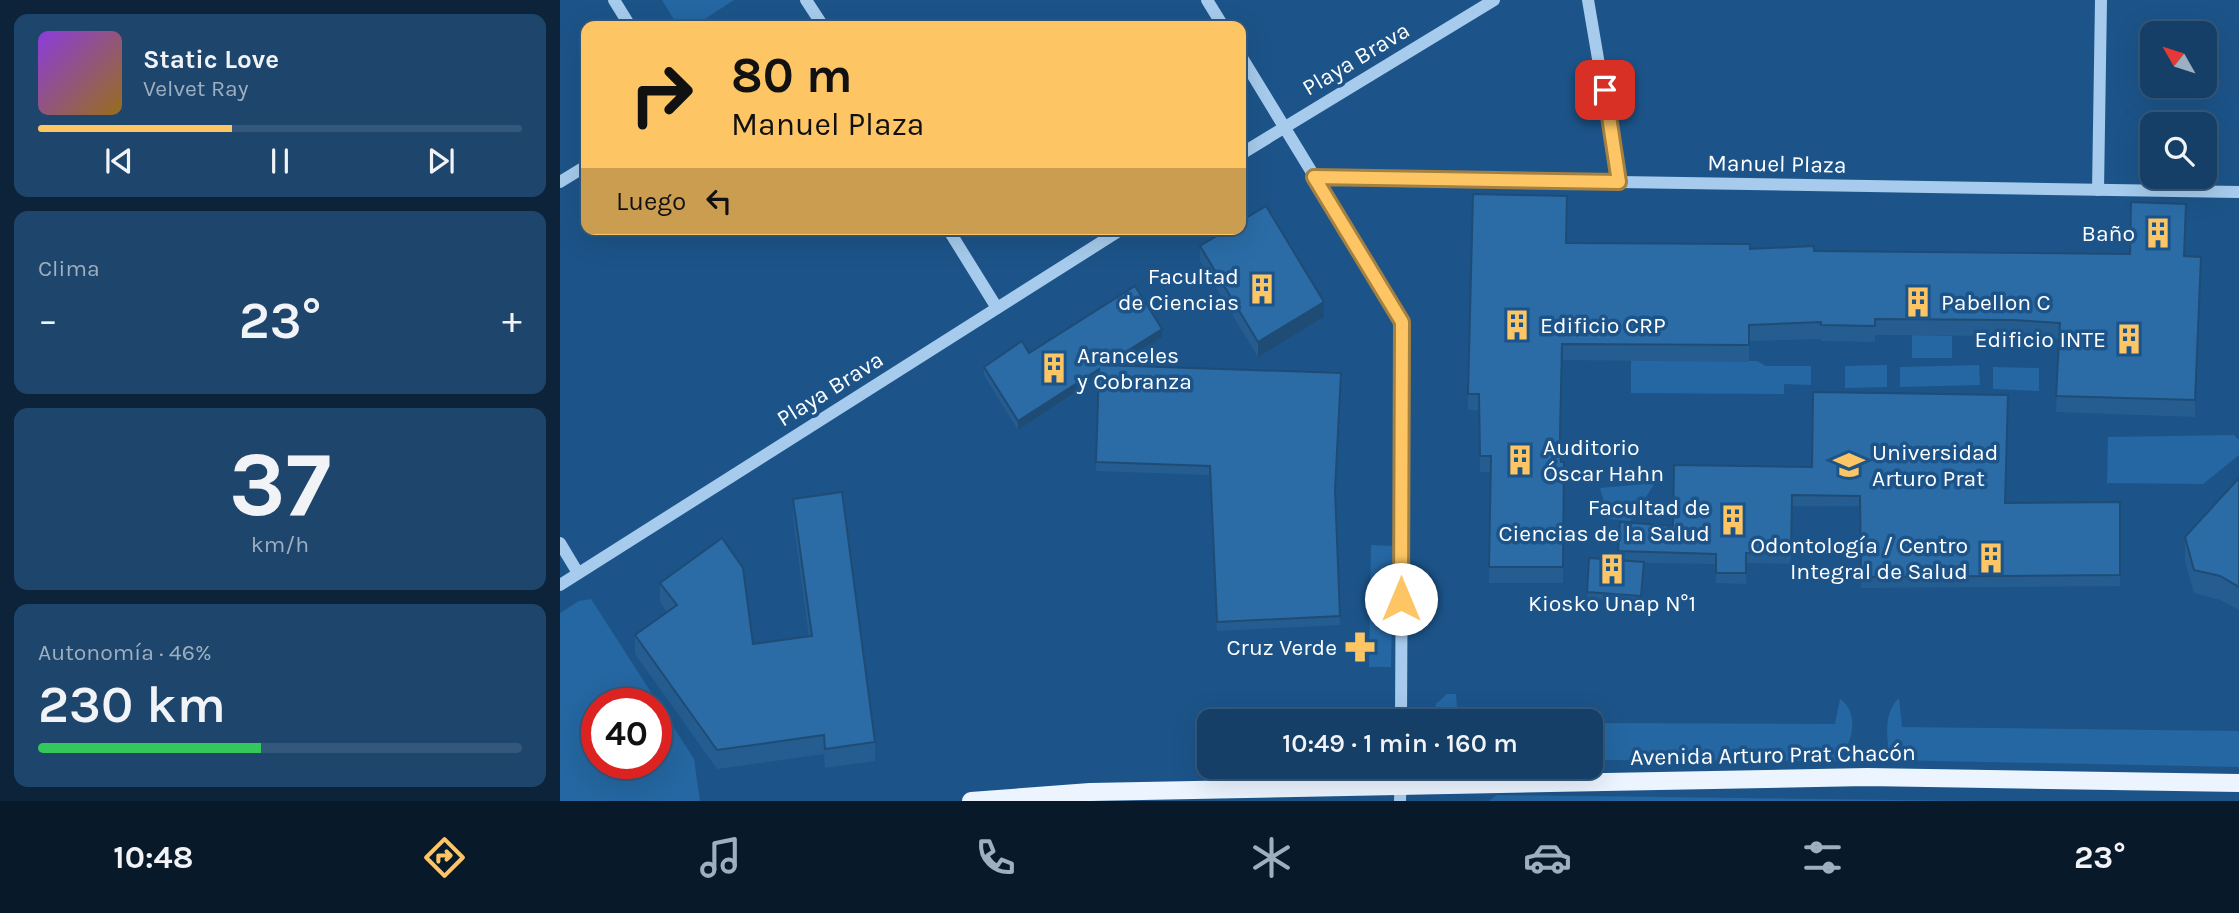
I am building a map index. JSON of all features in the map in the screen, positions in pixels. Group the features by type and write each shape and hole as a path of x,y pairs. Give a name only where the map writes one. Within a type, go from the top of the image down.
{"main road":[{"name":"Avenida Arturo Prat Chacón","path":"971,801 1090,792 1400,793 1867,777 2239,783"}],"street":[{"path":"614,0 627,21"},
{"path":"806,0 815,21"},
{"path":"1207,0 1220,21"},
{"name":"Playa Brava","path":"1246,151 1494,0"},
{"path":"1587,0 1605,90 1619,182"},
{"path":"2098,190 2101,0"},
{"path":"1246,64 1402,322 1401,709"},
{"path":"560,182 581,169"},
{"name":"Manuel Plaza","path":"1314,177 2239,192"},
{"path":"952,235 997,308"},
{"name":"Playa Brava","path":"560,585 1113,235"},
{"path":"560,544 579,573"}],"shaded area":[{"path":"662,0 734,0 702,21 675,21"},
{"path":"1912,335 1952,336 1952,358 1912,358"},
{"path":"1631,360 1757,361 1766,366 1811,366 1811,385 1784,384 1784,394 1631,393"},
{"path":"1887,365 1887,387 1845,388 1845,366"},
{"path":"1979,365 1980,385 1900,387 1900,367"},
{"path":"1993,367 2039,368 2039,391 1993,389"},
{"path":"2234,435 2239,440 2239,455 2203,484 2107,483 2108,437"},
{"path":"1655,483 1630,521 1609,519 1600,488"},
{"path":"1371,545 1393,546 1391,667 1369,667"},
{"path":"591,599 648,688 581,688 581,779 672,779 672,725 694,759 700,801 560,801 560,613 579,601"},
{"path":"1447,694 1456,694 1457,709 1435,709 1436,704"},
{"path":"1899,698 1902,727 2239,731 2239,767 1889,760 1888,719"},
{"path":"1840,699 1847,705 1852,730 1846,748 1836,761 1603,760 1603,723 1835,724"},
{"path":"1497,795 1979,801 1489,801"}],"building":[{"path":"1473,194 1567,196 1566,243 1750,244 1750,249 1814,246 1814,251 2130,254 2131,202 2186,204 2184,256 2201,257 2195,400 2056,396 2060,323 1875,319 1875,326 1821,325 1821,322 1749,325 1749,345 1562,344 1560,434 1561,462 1564,462 1563,567 1489,567 1491,456 1480,456 1479,394 1468,394"},
{"name":"Facultad de Ciencias","path":"1266,206 1324,302 1258,342 1200,246 1218,235 1246,235 1246,218"},
{"path":"1135,286 1162,329 1105,365 1341,373 1335,490 1340,616 1217,622 1210,466 1096,462 1099,369 1018,421 984,367 1022,341 1029,353"},
{"path":"1813,392 2008,395 2005,503 2120,502 2120,575 1861,577 1860,496 1792,495 1791,553 1746,553 1746,573 1716,573 1716,554 1618,551 1620,522 1673,526 1674,465 1812,467"},
{"path":"2239,478 2239,587 2220,576 2194,570 2185,537"},
{"path":"842,492 875,742 825,749 824,735 717,750 635,635 677,605 660,583 722,538 743,568 753,644 812,636 793,499"},
{"name":"Kiosko Unap N°1","path":"1589,558 1644,562 1641,596 1587,592"}],"place":[{"name":"Baño","path":"2158,233"},
{"name":"Facultad de Ciencias","path":"1262,289"},
{"name":"Pabellon C","path":"1918,302"},
{"name":"Edificio CRP","path":"1517,325"},
{"name":"Edificio INTE","path":"2129,339"},
{"name":"Aranceles y Cobranza","path":"1054,368"},
{"name":"Auditorio Óscar Hahn","path":"1520,460"},
{"name":"Universidad Arturo Prat","path":"1849,465"},
{"name":"Facultad de Ciencias de la Salud","path":"1733,520"},
{"name":"Odontología / Centro Integral de Salud","path":"1991,558"},
{"name":"Kiosko Unap N°1","path":"1612,569"},
{"name":"Cruz Verde","path":"1360,647"}],"route":[{"path":"1401,599 1402,322 1314,177 1619,182 1605,90"}]}
